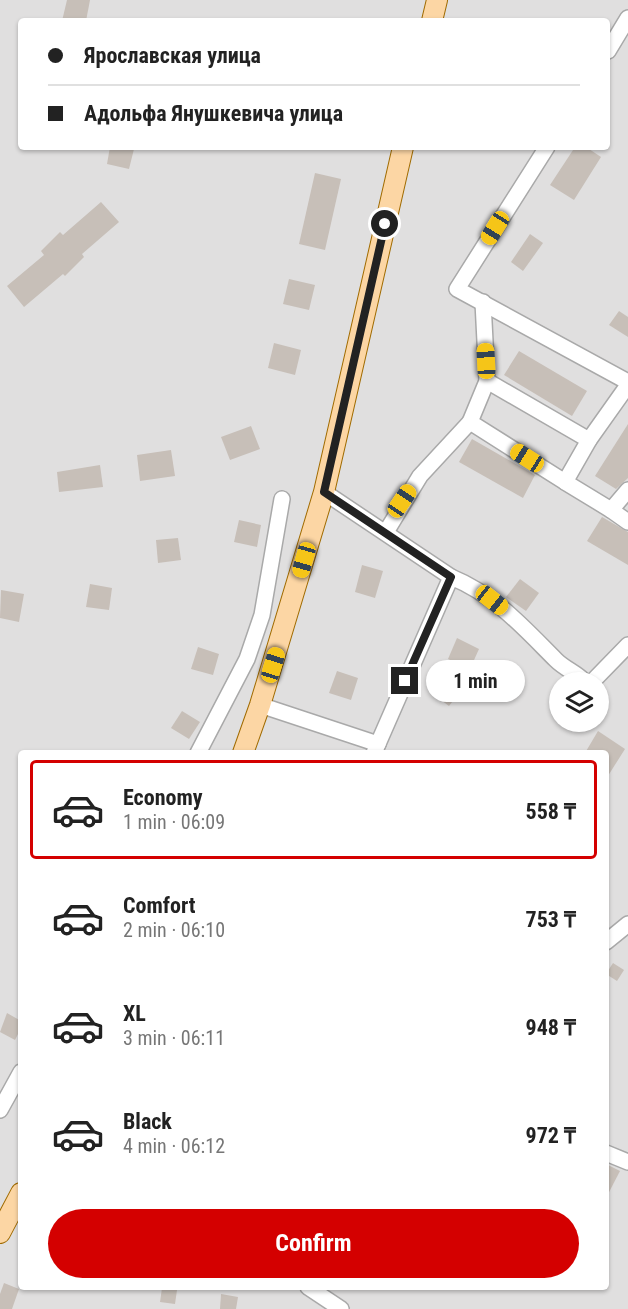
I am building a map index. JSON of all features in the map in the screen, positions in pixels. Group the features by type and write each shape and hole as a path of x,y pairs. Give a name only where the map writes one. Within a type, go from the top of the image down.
{"main road":[{"path":"433,18 437,0"},
{"path":"244,750 260,705 324,492 402,150"},
{"path":"0,1233 18,1199"}],"street":[{"path":"610,48 628,18"},
{"path":"545,150 457,289 628,383 589,440 565,482"},
{"path":"386,532 420,476 470,422 487,381 483,302"},
{"path":"487,381 589,440"},
{"path":"470,422 628,522"},
{"path":"611,510 628,490"},
{"path":"324,492 451,577 476,587 526,627 558,663 574,672"},
{"path":"200,750 247,659 262,615 282,499"},
{"path":"260,705 376,748 451,577"},
{"path":"602,672 628,645"},
{"path":"609,940 628,924"},
{"path":"0,1110 18,1077"},
{"path":"609,1154 628,1162"},
{"path":"312,1290 341,1309"}],"shaded area":[{"path":"0,0 628,0 628,1309 0,1309"}],"building":[{"path":"67,0 90,0 87,18 63,18"},
{"path":"109,150 134,150 129,169 107,164"},
{"path":"573,150 590,150 601,157 574,200 550,185"},
{"path":"315,173 341,179 325,250 299,244"},
{"path":"101,202 119,222 82,254 84,257 65,276 63,274 24,307 7,286 44,255 41,251 60,232 63,235"},
{"path":"530,234 543,243 523,271 511,262"},
{"path":"289,279 315,285 309,310 283,304"},
{"path":"619,311 628,317 628,337 609,325"},
{"path":"274,343 301,350 295,375 268,368"},
{"path":"519,351 587,391 572,416 504,375"},
{"path":"628,424 628,478 616,489 595,476"},
{"path":"251,426 260,449 230,460 221,437"},
{"path":"472,439 535,475 523,498 459,462"},
{"path":"171,450 175,476 140,481 137,455"},
{"path":"100,465 103,487 59,492 57,472"},
{"path":"602,517 628,532 628,565 587,541"},
{"path":"239,520 261,525 257,547 234,542"},
{"path":"178,538 181,560 158,563 156,540"},
{"path":"362,565 383,571 375,598 355,592"},
{"path":"520,579 539,593 526,611 506,597"},
{"path":"90,584 112,588 109,610 86,607"},
{"path":"1,590 24,594 19,622 0,618"},
{"path":"457,638 479,649 470,669 448,659"},
{"path":"198,647 219,654 213,675 191,669"},
{"path":"337,671 358,678 351,700 329,693"},
{"path":"444,674 463,688 449,706 430,692"},
{"path":"182,711 200,722 189,739 171,728"},
{"path":"597,732 625,749 609,774 609,750 587,750"},
{"path":"613,963 624,970 617,981 609,976 609,969"},
{"path":"7,1013 18,1019 18,1034 15,1040 0,1032"},
{"path":"609,1166 620,1171 609,1192"},
{"path":"4,1283 18,1289 12,1309 0,1309 0,1294"},
{"path":"162,1290 177,1290 175,1304 160,1302"},
{"path":"221,1294 238,1297 236,1309 220,1309"}],"route":[{"path":"385,224 324,492 451,577 405,681"}]}
